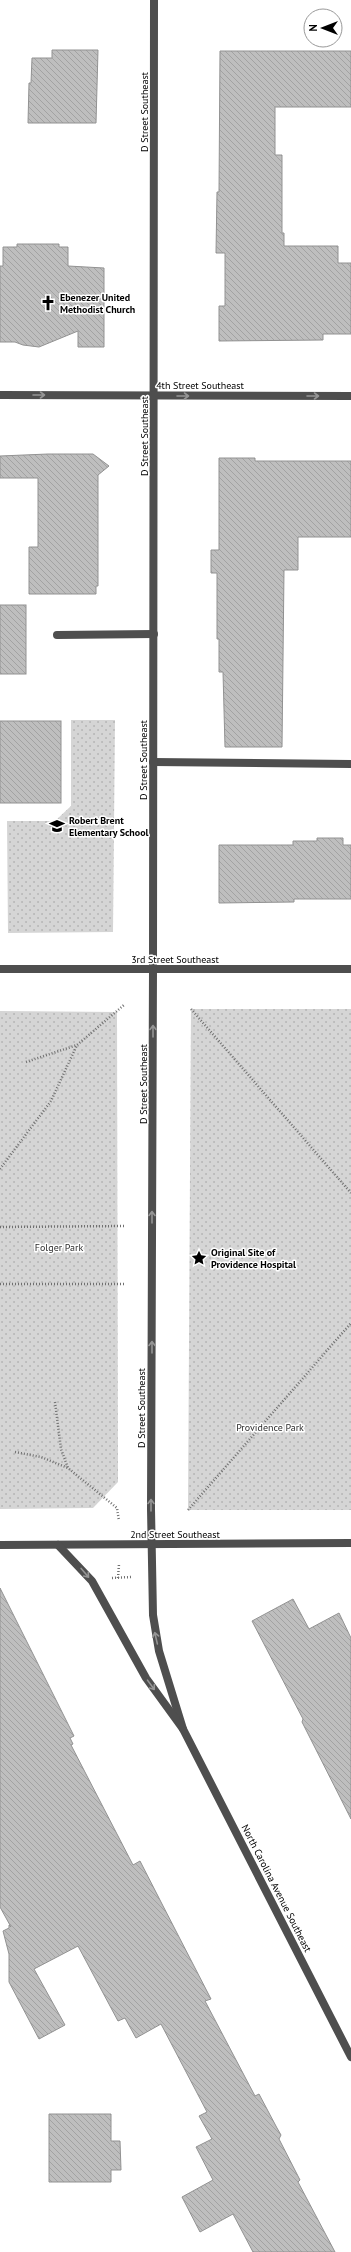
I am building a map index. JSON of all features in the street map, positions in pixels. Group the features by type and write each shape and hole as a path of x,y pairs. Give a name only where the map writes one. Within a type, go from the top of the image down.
{"street":[{"name":"D Street Southeast","path":"152,1544 154,0"},
{"name":"4th Street Southeast","path":"0,395 351,396"},
{"path":"57,635 154,634"},
{"path":"153,762 351,764"},
{"name":"3rd Street Southeast","path":"0,969 351,969"},
{"name":"2nd Street Southeast","path":"0,1545 351,1543"},
{"name":"North Carolina Avenue Southeast","path":"152,1544 155,1633 183,1730"},
{"name":"North Carolina Avenue Southeast","path":"58,1545 92,1581 146,1678 183,1730 351,2056"}],"path":[{"path":"26,1062 77,1045 124,1005"},
{"path":"191,1009 351,1193"},
{"path":"0,1169 51,1101 77,1045"},
{"path":"0,1227 125,1226"},
{"path":"0,1284 125,1284"},
{"path":"188,1510 351,1323"},
{"path":"55,1402 60,1442 68,1468"},
{"path":"15,1452 40,1457 68,1468 117,1508 119,1521"},
{"path":"118,1578 119,1564"},
{"path":"111,1578 131,1577"}],"green space":[{"path":"71,720 115,720 113,932 8,933 7,821 55,821 71,806"},
{"name":"Providence Park","path":"191,1009 351,1009 351,1510 188,1510"},
{"name":"Folger Park","path":"0,1011 117,1012 118,1482 93,1508 0,1509"}],"building":[{"path":"52,50 98,50 96,123 28,123 29,83 31,83 32,58 52,58"},
{"path":"220,51 351,51 351,107 275,107 275,155 282,155 282,233 284,233 284,246 338,246 338,263 351,263 351,334 323,334 323,340 219,341 219,306 225,306 225,253 216,253 217,192 219,192"},
{"name":"Ebenezer United Methodist Church","path":"17,244 59,244 59,247 68,247 68,266 104,268 104,347 78,347 78,331 39,347 23,345 15,342 0,342 0,266 3,266 3,247 17,247"},
{"path":"93,454 109,466 98,475 98,586 96,586 96,594 29,594 29,547 38,547 38,478 0,478 0,456"},
{"path":"219,458 255,458 255,461 351,461 351,537 298,537 298,570 284,570 282,747 225,747 223,672 219,672 219,639 217,639 217,573 211,573 211,550 219,550"},
{"path":"0,605 26,605 26,674 0,674"},
{"path":"0,721 61,721 61,803 0,803"},
{"path":"317,838 343,838 343,845 351,845 351,899 294,899 294,902 219,903 219,845 293,845 293,841 317,841"},
{"path":"0,1588 74,1736 70,1738 73,1744 71,1745 133,1865 140,1861 211,1999 205,2001 255,2096 259,2094 281,2135 279,2139 300,2180 298,2182 335,2252 253,2252 233,2214 200,2232 182,2197 213,2180 196,2147 212,2139 199,2116 207,2112 161,2024 136,2038 125,2018 118,2021 78,1946 34,1969 65,2025 39,2039 9,1982 9,1954 3,1931 9,1928 9,1925 11,1927 0,1907"},
{"path":"293,1599 309,1629 339,1613 351,1638 351,1819 302,1722 303,1719 252,1621"},
{"path":"49,2114 111,2114 111,2141 120,2141 121,2170 111,2170 111,2182 49,2182"}],"place":[{"name":"Ebenezer United Methodist Church","path":"48,303"},
{"name":"Robert Brent Elementary School","path":"57,826"},
{"name":"Original Site of Providence Hospital","path":"199,1258"}]}
